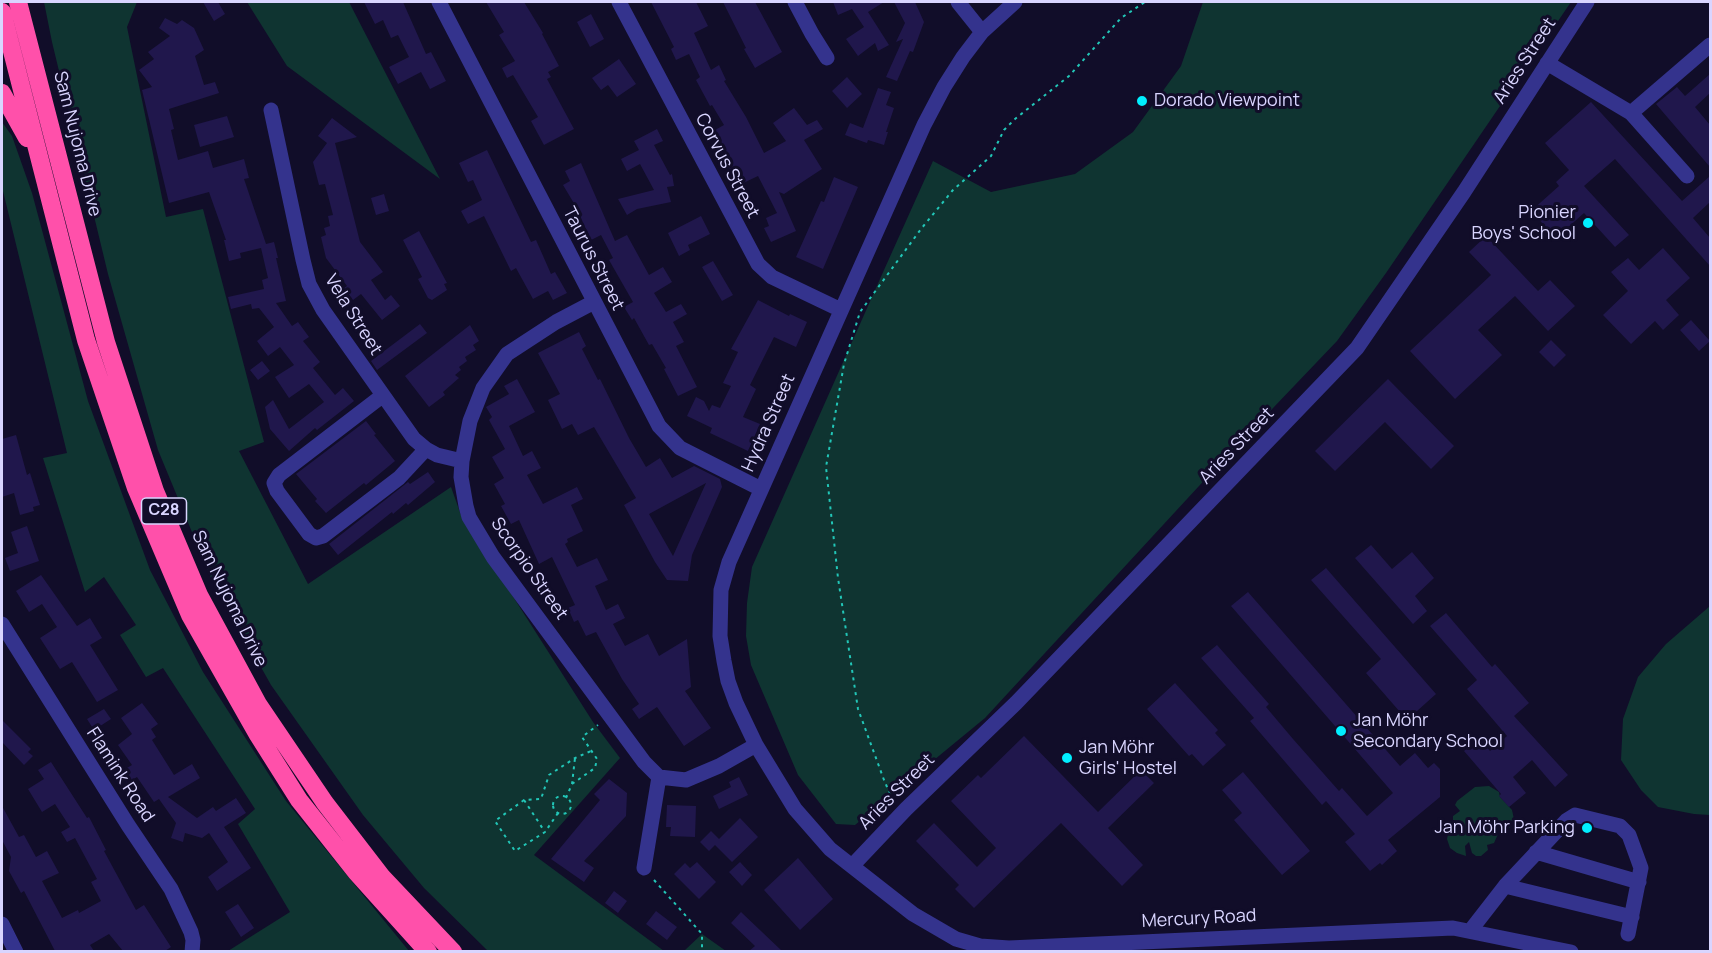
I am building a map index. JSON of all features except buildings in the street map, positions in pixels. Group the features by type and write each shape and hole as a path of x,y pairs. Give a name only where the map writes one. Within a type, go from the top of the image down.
{"highway":[{"name":"Sam Nujoma Drive","path":"18,2 106,342 155,491 199,595 258,704 325,803 382,878 453,951"},
{"path":"29,2 30,47"},
{"name":"Sam Nujoma Drive","path":"2,12 86,340 136,488 190,615 258,735 299,800 356,872 428,951"},
{"path":"2,93 40,164"}],"street":[{"name":"Taurus Street","path":"439,2 659,426 672,441 690,453 761,489"},
{"name":"Corvus Street","path":"619,2 758,264 772,277 841,310"},
{"path":"795,2 827,58"},
{"path":"957,2 982,32"},
{"name":"Hydra Street","path":"852,866 821,841 801,817 756,745 728,681 720,636 721,590 729,562 924,124 944,87 982,32 1015,2"},
{"name":"Aries Street","path":"852,866 900,815 1016,703 1353,354 1464,192 1587,2"},
{"path":"1631,114 1710,45"},
{"path":"1547,63 1631,114 1687,176"},
{"name":"Vela Street","path":"271,110 309,284 323,310 414,439 437,455 462,461"},
{"name":"Scorpio Street","path":"594,302 523,343 507,354 495,369 483,388 470,421 461,477 466,506 480,537 644,762 659,777"},
{"path":"382,396 279,475 274,483 277,491 309,534 316,538 323,536 399,478 426,449"},
{"name":"Flamink Road","path":"2,624 128,825 171,889 191,932 192,951"},
{"path":"644,868 659,777 686,780 719,766 756,745"},
{"path":"1470,931 1505,886 1567,820 1575,815 1620,826 1629,835 1641,868 1628,934"},
{"path":"1536,852 1639,882"},
{"name":"Mercury Road","path":"852,866 913,914 956,939 980,946 1009,948 1453,928 1571,951"},
{"path":"1505,886 1632,917"},
{"path":"2,924 16,951"}],"path":[{"path":"900,815 884,780 858,709 838,578 826,467 847,354 860,312 953,190 991,156 1004,130 1015,119 1069,76 1121,18 1145,2"},
{"path":"572,784 595,768 597,759 582,737 610,716"},
{"path":"558,813 545,832 515,851 495,821 524,800 541,798 549,775 575,758 591,751"},
{"path":"566,798 572,784 575,758"},
{"path":"558,797 566,798 570,802 569,810 565,813 558,813 554,809 554,800 558,797"},
{"path":"524,800 545,832"},
{"path":"644,868 702,934 702,951"}],"green space":[{"path":"44,2 137,2 127,27 166,217 203,209 264,442 239,451 308,584 451,487 461,515 593,722 620,758 534,855 664,951 488,951 424,888 363,815 271,685 211,578 158,450 108,274"},
{"path":"247,2 349,2 440,179 287,66"},
{"path":"1203,2 1571,2 1337,341 1211,473 985,718 855,825 836,824 798,775 751,665 746,636 747,603 752,567 884,270 933,161 991,192 1075,174 1133,132 1181,66"},
{"path":"2,122 12,136 32,193 88,401 150,570 203,672 286,801 409,951 228,951 290,912 238,824 255,809 163,668 146,677 120,635 136,625 104,577 85,592 43,458 67,453 2,187"},
{"path":"1710,606 1710,815 1658,807 1641,790 1621,760 1623,719 1638,677 1666,644"},
{"path":"1489,786 1499,792 1500,797 1512,810 1515,824 1502,833 1499,832 1494,843 1487,845 1488,850 1481,856 1472,853 1469,842 1465,846 1466,856 1457,853 1450,848 1447,839 1449,830 1457,824 1453,816 1460,811 1455,805 1475,787"},
{"path":"702,934 726,951 684,951"}],"place":[{"name":"Dorado Viewpoint","path":"1142,101"},
{"name":"Pionier Boys' School","path":"1588,223"},
{"name":"Jan Möhr Secondary School","path":"1341,731"},
{"name":"Jan Möhr Girls' Hostel","path":"1067,758"},
{"name":"Jan Möhr Parking","path":"1587,828"}]}
